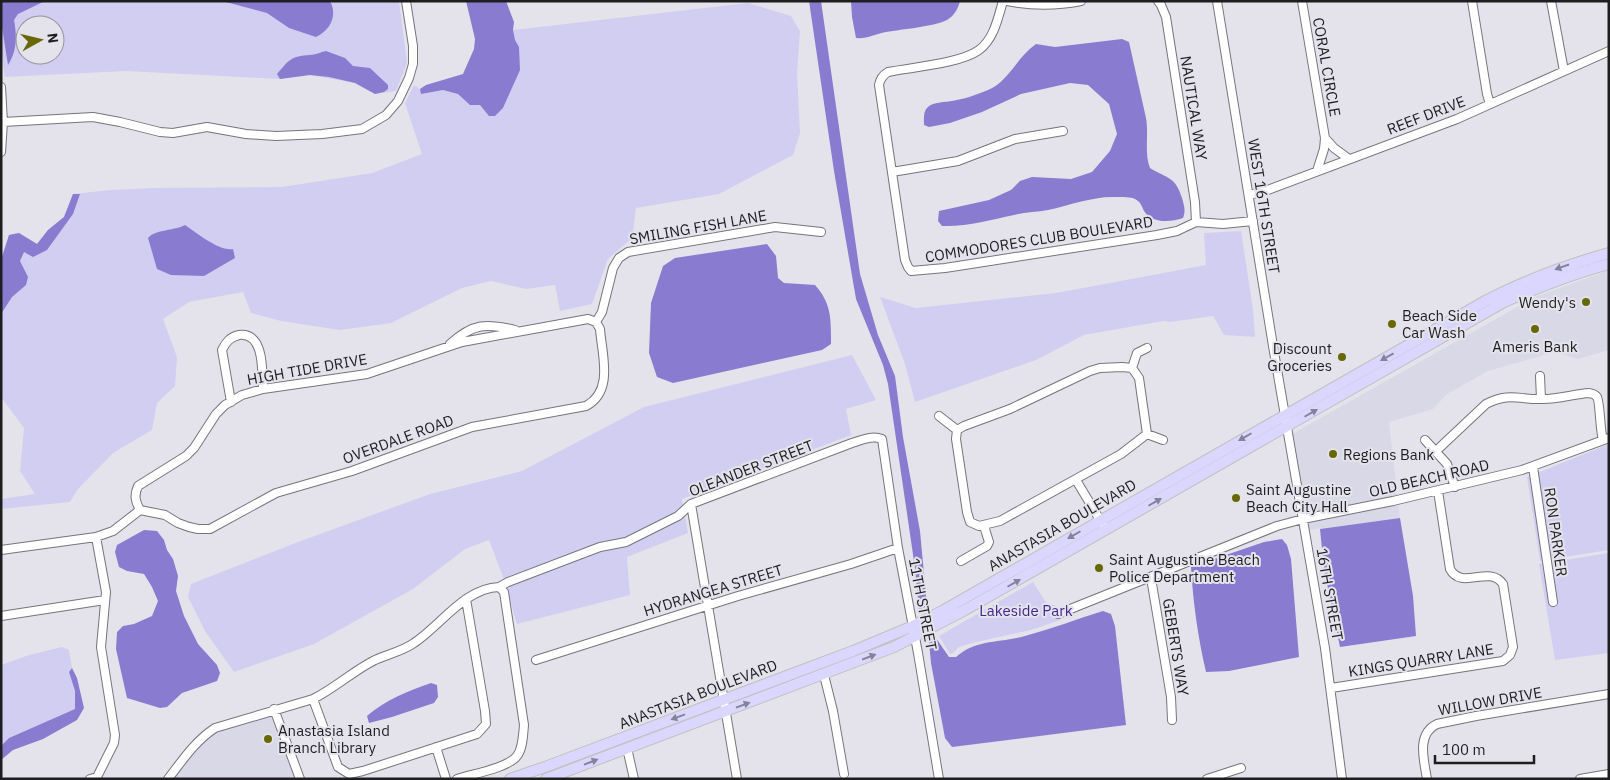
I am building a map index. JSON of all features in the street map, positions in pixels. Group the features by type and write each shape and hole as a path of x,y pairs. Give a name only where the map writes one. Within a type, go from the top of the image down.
{"main road":[{"name":"ANASTASIA BOULEVARD","path":"510,779 820,664 913,626 1513,286 1549,272 1609,253"},
{"name":"ANASTASIA BOULEVARD","path":"546,779 824,675 915,637 1504,302 1548,283 1609,264"}],"street":[{"path":"3,122 93,117 160,132 173,133 207,127 246,134 276,136 322,134 368,127 386,115 398,101 409,78 413,64 413,46 406,1"},
{"name":"COMMODORES CLUB BOULEVARD","path":"1002,1 993,32 980,49 960,59 888,72 883,75 879,85 905,260 912,271 945,268 1157,235 1177,231 1196,222 1223,224 1253,221"},
{"path":"1007,1 1038,6 1061,5 1081,1"},
{"name":"NAUTICAL WAY","path":"1158,1 1166,17 1195,202 1196,222"},
{"name":"WEST 16TH STREET","path":"1217,1 1285,415"},
{"name":"CORAL CIRCLE","path":"1302,1 1325,138 1324,149 1317,171"},
{"path":"1472,1 1490,104"},
{"path":"1551,1 1564,71"},
{"name":"REEF DRIVE","path":"1249,195 1457,119 1609,51"},
{"path":"1,87 3,122 1,152"},
{"path":"892,172 958,161 1015,139 1063,132"},
{"name":"CORAL CIRCLE","path":"1325,138 1334,148 1349,159"},
{"name":"SMILING FISH LANE","path":"596,322 602,312 613,268 618,258 628,252 775,227 821,232"},
{"name":"HIGH TIDE DRIVE","path":"140,510 135,502 135,492 138,486 186,456 194,448 216,414 242,395 263,389 367,374 462,342 588,320 596,322"},
{"name":"OVERDALE ROAD","path":"140,510 165,516 189,527 210,529 276,493 352,471 472,427 586,406 598,397 605,383 600,329 596,322"},
{"path":"446,348 463,334 478,326 494,325 520,331"},
{"path":"231,402 222,350 226,342 234,336 245,334 253,338 260,349 263,389"},
{"path":"1132,368 1137,352 1147,348"},
{"path":"957,430 1010,409 1090,371 1100,368 1122,367 1132,368 1139,378 1147,434"},
{"path":"1540,376 1541,399"},
{"path":"1436,451 1482,408 1495,399 1513,396 1541,399 1593,394 1598,400 1599,423 1606,439"},
{"name":"16TH STREET","path":"1285,415 1331,688 1342,779"},
{"path":"939,416 957,430"},
{"path":"957,430 956,439 967,512 970,522 980,526 1000,520 1076,480 1121,454 1147,434"},
{"path":"1147,434 1163,440"},
{"name":"OLEANDER STREET","path":"168,779 204,735 215,728 313,699 374,660 412,645 478,591 490,587 499,587 600,547 626,542 678,516 691,504 852,443 866,438 877,437"},
{"name":"11TH STREET","path":"877,437 882,439 898,548 939,779"},
{"name":"OLD BEACH ROAD","path":"1058,614 1151,578 1256,533 1303,519 1438,491 1533,467 1606,439"},
{"path":"1425,440 1448,464 1455,487"},
{"name":"RON PARKER","path":"1533,467 1553,602"},
{"path":"1076,480 1106,530"},
{"name":"KINGS QUARRY LANE","path":"1331,688 1502,661 1510,655 1513,647 1503,584 1496,577 1460,579 1452,574 1438,491"},
{"path":"691,504 737,779"},
{"path":"1,550 96,537 113,531 140,510"},
{"path":"961,561 987,546 989,542 984,526"},
{"path":"95,778 114,744 115,735 101,647 106,592 96,537"},
{"name":"HYDRANGEA STREET","path":"536,660 898,548"},
{"name":"GEBERTS WAY","path":"1151,578 1172,697 1172,720"},
{"path":"457,779 507,763 517,756 522,745 524,725 504,592 499,587"},
{"path":"313,699 338,767 349,774 477,734 486,724 486,710 467,615 466,599"},
{"path":"1,616 105,600"},
{"path":"453,610 467,615"},
{"path":"824,675 833,711 844,774"},
{"name":"WILLOW DRIVE","path":"1426,779 1423,746 1424,737 1431,727 1456,719 1609,694"},
{"path":"274,709 300,779"},
{"path":"436,747 446,779"},
{"path":"627,748 634,779"},
{"path":"1206,779 1241,768"},
{"path":"1580,779 1609,774"}],"shaded area":[{"path":"1,1 45,1 15,15 15,47 8,65 1,21"},
{"path":"222,1 330,1 333,17 325,31 316,37 289,28 267,13"},
{"path":"466,1 506,1 514,22 513,30 519,47 520,70 503,108 495,116 489,116 480,105 470,105 458,94 443,90 421,94 420,89 426,85 463,74 474,49 475,39"},
{"path":"809,1 821,1 860,274 878,335 895,376 903,437 920,531 927,606 919,610 915,568 888,384 883,365 856,299 834,171"},
{"path":"851,1 960,1 954,14 947,20 926,26 856,38"},
{"path":"1122,39 1129,42 1146,118 1147,156 1150,168 1170,179 1177,186 1184,206 1183,218 1167,221 1157,220 1147,215 1140,203 1135,199 1107,197 978,223 942,226 938,221 939,211 989,200 1011,190 1020,181 1032,177 1071,179 1092,172 1110,151 1117,134 1109,104 1088,85 1070,83 1021,94 982,112 950,123 929,127 924,125 926,109 935,103 955,101 995,86 1002,81 1023,55 1036,44 1055,47"},
{"path":"326,51 345,58 353,66 370,68 388,85 388,89 375,94 355,83 329,77 310,75 280,79 277,74 294,58"},
{"path":"73,194 80,194 73,214 47,250 33,257 24,252 20,261 28,277 26,285 12,297 1,314 1,260 9,235 19,233 37,244 48,230 64,217"},
{"path":"185,225 215,245 233,249 235,258 204,276 171,275 157,269 148,238 156,233"},
{"path":"767,244 776,256 778,278 784,283 815,285 821,292 828,306 831,344 822,350 673,383 657,377 649,353 651,303 663,266 675,258"},
{"path":"1609,270 1609,350 1578,359 1555,352 1488,371 1447,394 1433,409 1389,422 1400,518 1309,530 1292,434 1535,297"},
{"path":"1400,518 1413,596 1416,636 1340,647 1324,569 1320,529"},
{"path":"144,530 157,531 164,540 167,550 173,559 178,576 176,591 184,616 198,644 217,665 220,673 217,681 182,693 167,707 160,708 127,698 116,649 117,632 123,626 134,624 152,616 158,601 144,574 127,571 119,567 115,552 117,545"},
{"path":"1282,539 1287,545 1291,559 1299,657 1229,671 1206,672 1196,620 1191,567 1264,542"},
{"path":"1103,611 1111,614 1115,626 1126,725 952,747 945,738 929,642 936,638 949,657 956,657 980,644 1025,636"},
{"path":"72,668 77,678 84,708 77,720 43,739 13,750 1,760 1,746 9,738 75,709 75,691 69,672"},
{"path":"431,683 437,685 438,697 434,703 369,723 367,716 389,700"},
{"path":"274,709 300,779 168,779 204,735"}],"green space":[{"path":"1,1 399,1 407,63 396,91 375,94 355,83 310,75 280,79 126,71 5,77 1,55"},
{"path":"748,3 791,16 800,31 797,73 800,133 793,155 719,194 636,208 632,238 608,259 592,304 560,311 555,285 526,289 491,281 462,288 391,323 340,330 281,321 251,313 243,292 189,302 163,319 177,357 175,386 157,403 152,430 113,453 78,489 70,502 1,509 1,499 35,494 20,471 24,428 1,397 1,260 9,235 19,233 37,244 48,230 64,217 73,194 153,188 282,187 372,173 422,154 405,103 414,85 420,89 421,93 443,90 458,93 513,30"},
{"path":"1241,231 1253,309 1255,337 1224,335 1213,316 1170,322 1163,321 1084,335 1036,360 915,402 905,364 880,297 916,308 1056,293 1206,265 1204,233"},
{"path":"852,355 876,400 846,409 851,435 682,499 688,533 627,557 630,595 517,624 503,577 489,540 465,549 413,589 314,644 234,672 205,631 188,597 191,584 298,542 430,494 522,471 644,407"},
{"path":"1609,444 1609,550 1540,561 1527,477"},
{"path":"1609,553 1609,653 1555,660 1539,564"},
{"name":"Lakeside Park","path":"1033,582 1047,604 1055,605 1060,620 1031,630 959,647 950,654 939,636"},
{"path":"62,647 69,650 72,668 69,672 75,691 75,709 9,738 1,746 1,665 29,655"}],"place":[{"name":"Wendy's","path":"1586,302"},
{"name":"Beach Side Car Wash","path":"1392,324"},
{"name":"Ameris Bank","path":"1535,329"},
{"name":"Discount Groceries","path":"1342,357"},
{"name":"Regions Bank","path":"1333,454"},
{"name":"Saint Augustine Beach City Hall","path":"1236,498"},
{"name":"Saint Augustine Beach Police Department","path":"1099,568"},
{"name":"Anastasia Island Branch Library","path":"268,739"}]}
